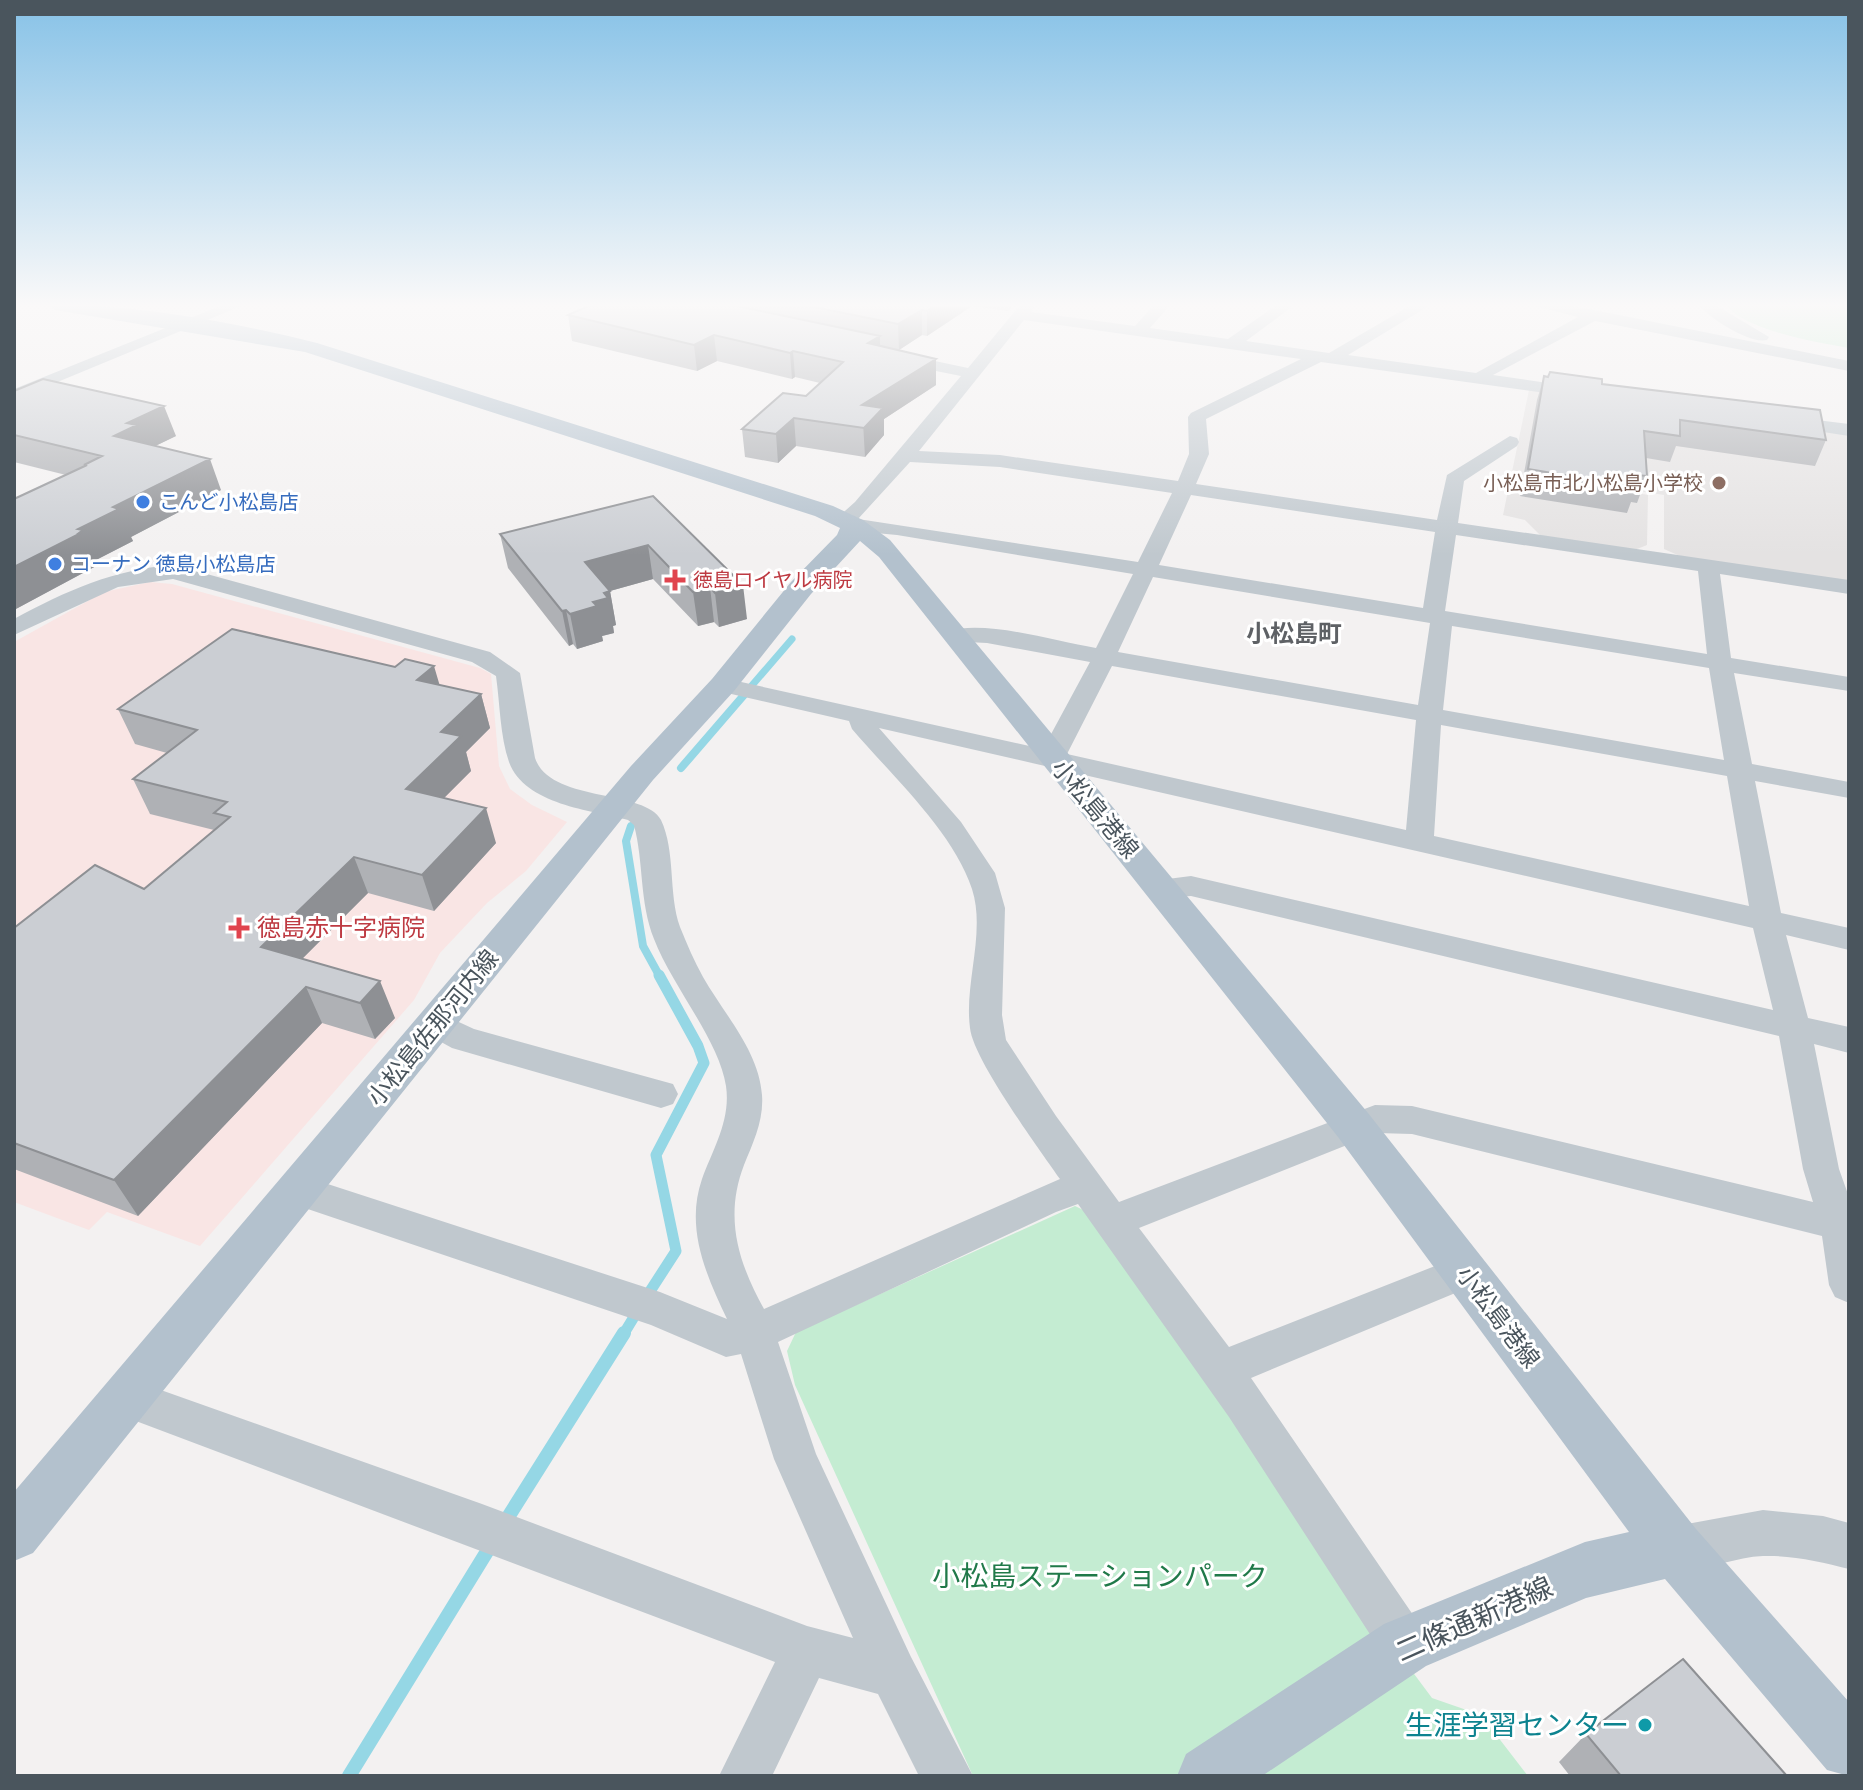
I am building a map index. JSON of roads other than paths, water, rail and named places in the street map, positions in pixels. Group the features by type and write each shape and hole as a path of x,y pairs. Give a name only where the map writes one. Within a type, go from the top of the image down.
{"main road":[{"name":"小松島港線","path":"440,388 850,522 888,552 1052,758 1163,888 1353,1125 1676,1549 1849,1748"},
{"name":"小松島佐那河内線","path":"14,1534 683,726 739,688 801,588 849,538 850,522"},
{"name":"二條通新港線","path":"1208,1776 1405,1645 1585,1570 1676,1549"}],"street":[{"path":"963,388 850,522 1849,684"},
{"path":"1052,758 1104,657 1199,454 1197,417 1260,388"},
{"path":"1544,388 1597,395"},
{"path":"1760,417 1849,430"},
{"path":"1419,840 1445,528 1454,479 1510,442"},
{"path":"905,456 1000,461 1849,587"},
{"path":"1708,567 1720,663 1767,921 1794,1027 1821,1169 1844,1225 1849,1285"},
{"path":"14,628 93,586 124,576 174,572 481,657 508,673 523,765 534,779 566,794 638,814 647,821 660,912 681,965 726,1045 743,1083 742,1116 737,1140 715,1196 717,1243 729,1284 755,1333 796,1459 894,1674 947,1776"},
{"path":"955,636 987,636 1849,790"},
{"path":"739,688 1849,939"},
{"path":"864,715 861,724 939,813 972,861 988,892 991,955 986,997 987,1038 1027,1105 1221,1370 1405,1645"},
{"path":"1163,888 1191,886 1849,1040"},
{"path":"435,1023 464,1039 661,1094"},
{"path":"1112,1222 1353,1125 1375,1119 1412,1120 1844,1225"},
{"path":"300,1191 645,1305 726,1338 755,1333 1043,1201 1085,1185"},
{"path":"1221,1370 1463,1272"},
{"path":"127,1398 807,1650 894,1674"},
{"path":"1676,1549 1763,1533 1823,1539 1849,1546"},
{"path":"745,1776 807,1650"}],"waterway":[{"path":"742,697 792,639"},
{"path":"681,768 744,695"},
{"path":"631,826 626,841 643,946 660,977"},
{"path":"645,1299 676,1251 656,1155 704,1063 659,975"},
{"path":"623,1335 637,1312"},
{"path":"505,1522 624,1333"},
{"path":"349,1776 491,1545"}],"place":[{"name":"小松島市北小松島小学校","path":"1719,483"},
{"name":"こんど小松島店","path":"143,502"},
{"name":"コーナン 徳島小松島店","path":"55,564"},
{"name":"徳島ロイヤル病院","path":"675,580"},
{"name":"徳島赤十字病院","path":"239,928"},
{"name":"生涯学習センター","path":"1645,1725"}],"district":[{"name":"小松島町","path":"1294,634"}],"park label":[{"name":"小松島ステーションパーク","path":"1100,1576"}]}
